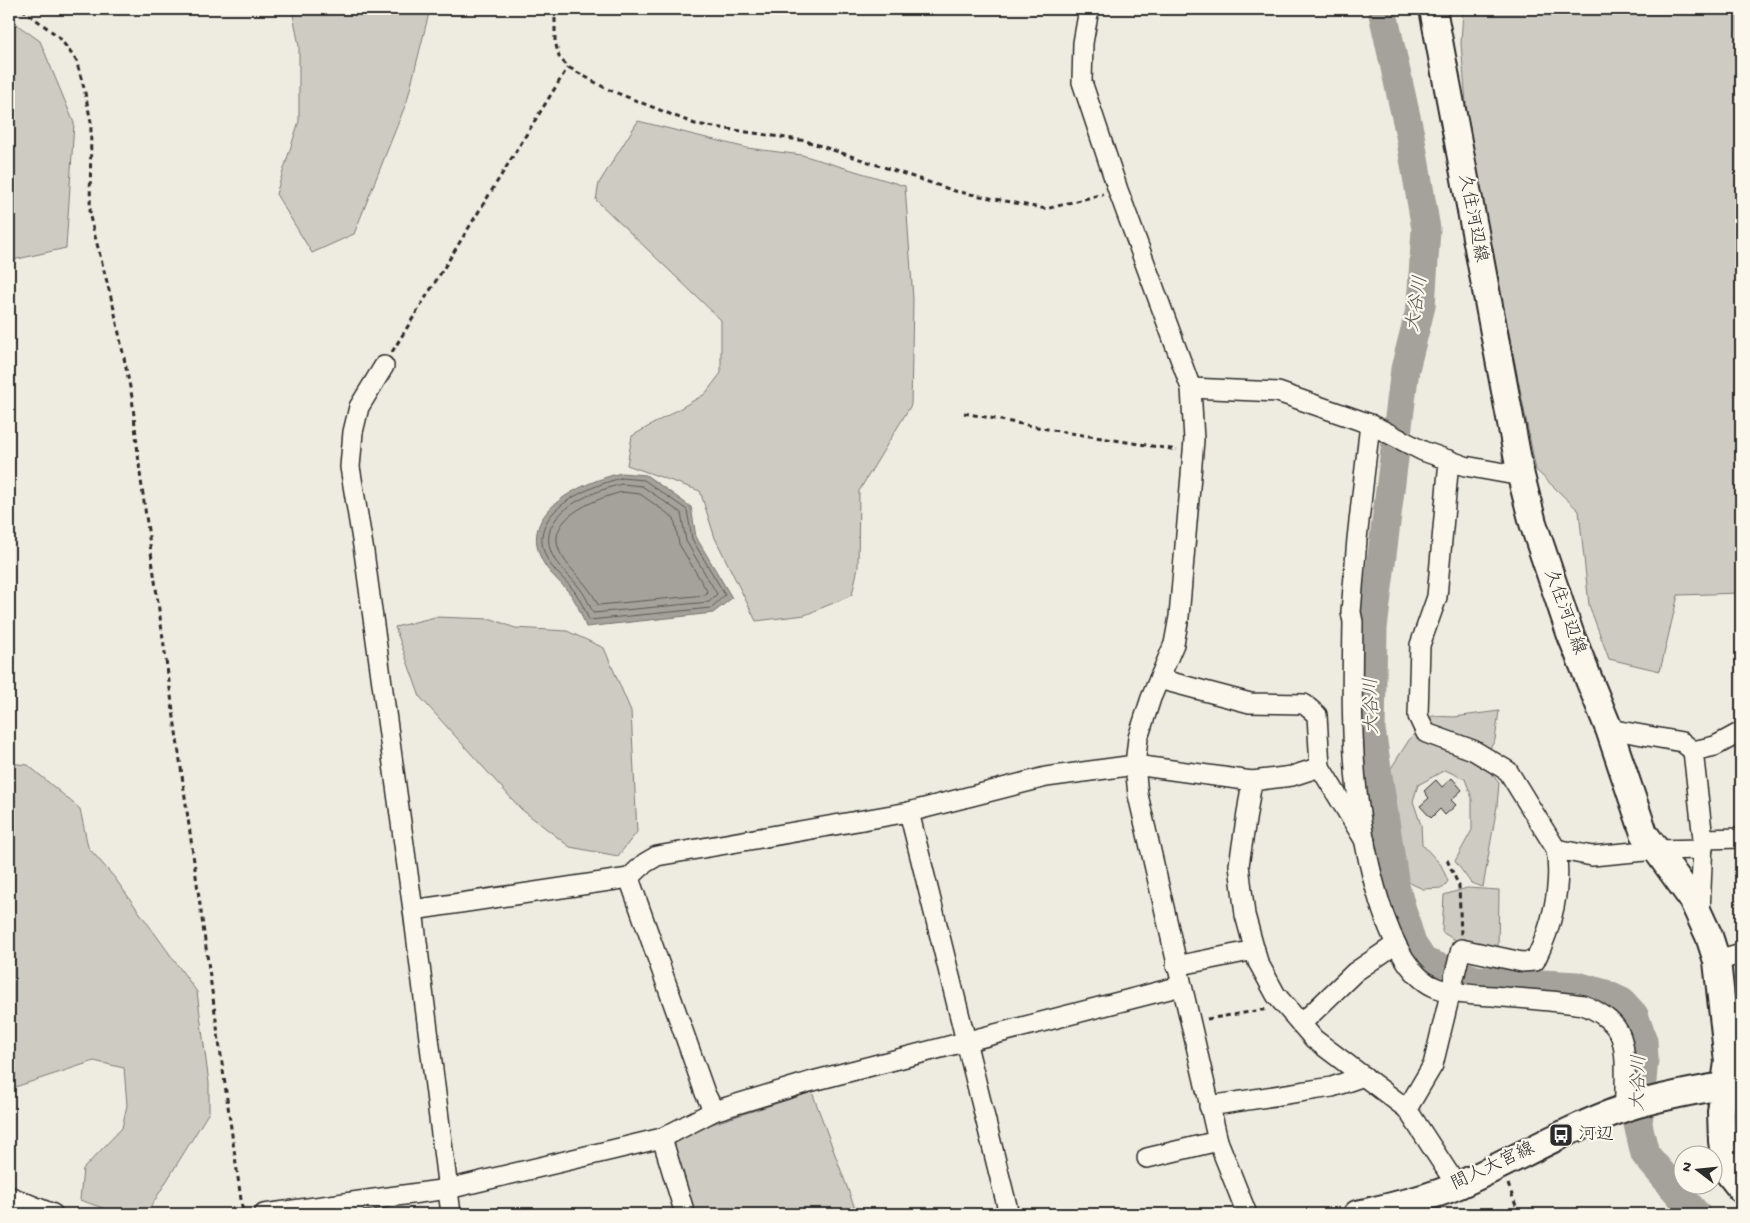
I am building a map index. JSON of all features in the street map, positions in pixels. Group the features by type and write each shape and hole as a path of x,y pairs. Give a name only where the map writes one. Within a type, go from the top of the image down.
{"main road":[{"name":"久住河辺線","path":"1433,9 1521,476 1532,523 1567,624 1609,729 1644,833 1692,899 1700,915 1729,958 1728,1062 1732,1085 1721,1112 1722,1141 1726,1170 1741,1189"},
{"name":"間人大宮線","path":"1357,1214 1406,1202 1457,1186 1568,1132 1636,1105 1732,1085"}],"street":[{"path":"1089,9 1083,43 1082,82 1118,190 1191,388 1193,452 1179,617 1174,644 1138,738 1136,764 1138,795 1218,1141 1247,1214"},
{"path":"384,366 359,407 353,432 350,468 364,552 413,910 451,1214"},
{"path":"1191,388 1278,392 1370,424 1423,451 1465,466 1521,476"},
{"path":"1370,424 1356,539 1351,612 1357,791 1376,892 1396,944 1401,956 1420,977 1436,988 1452,985 1472,995 1568,1003 1594,1009 1606,1018 1621,1036 1636,1105"},
{"path":"1407,1109 1433,1065 1461,953 1522,962 1535,961 1545,942 1556,899 1558,862 1556,849 1508,771 1473,750 1426,732 1418,716 1420,646 1437,597 1448,460"},
{"path":"1159,679 1250,704 1304,704 1317,715 1320,767 1365,840"},
{"path":"1609,729 1682,742 1692,751 1703,844 1700,915"},
{"path":"1692,751 1716,746 1741,732"},
{"path":"413,910 629,878 645,862 657,856 909,812 1046,777 1136,764 1252,781 1292,776 1320,767"},
{"path":"1252,781 1238,865 1245,915 1255,950 1267,978 1286,1006 1314,1038 1407,1109 1457,1186"},
{"path":"909,812 1009,1214"},
{"path":"1556,849 1592,856 1656,850 1741,838"},
{"path":"629,878 704,1093 714,1111"},
{"path":"1301,1024 1355,972 1396,944"},
{"path":"1176,966 1255,950"},
{"path":"264,1214 448,1189 662,1138 714,1111 809,1082 1181,986"},
{"path":"1209,1106 1332,1087 1364,1076"},
{"path":"662,1138 685,1214"},
{"path":"1147,1158 1218,1141"},
{"path":"9,1196 53,1214"}],"path":[{"path":"22,9 59,37 76,60 91,122 90,217 114,309 132,397 140,473 243,1214"},
{"path":"555,9 554,41 559,58 568,67 607,89 696,124 806,141 955,191 1046,209 1118,190"},
{"path":"384,366 568,67"},
{"path":"964,413 1193,452"},
{"path":"1447,860 1459,886 1461,953"},
{"path":"1189,1022 1286,1006"},
{"path":"1501,1164 1520,1214"}],"shaded area":[{"path":"292,9 430,9 407,101 354,234 312,253 276,194 299,121 299,46"},
{"path":"1463,9 1741,9 1741,593 1678,595 1660,671 1609,659 1589,605 1579,511 1536,470 1468,126 1461,44"},
{"path":"9,19 40,41 74,123 66,248 13,260 9,252"},
{"path":"638,121 747,148 802,155 905,186 913,299 911,405 859,491 858,567 852,595 805,615 756,621 715,538 700,491 627,465 632,436 705,394 721,373 721,320 596,200 599,183"},
{"path":"435,617 492,619 515,628 567,631 604,648 631,711 637,832 618,856 570,847 521,809 420,697 395,627"},
{"path":"1499,711 1495,740 1482,762 1499,783 1497,806 1483,887 1471,883 1455,861 1472,830 1472,798 1465,779 1445,770 1418,785 1413,801 1421,825 1422,844 1441,865 1448,881 1443,888 1423,889 1401,879 1386,776 1409,740 1432,716 1454,717"},
{"path":"9,763 28,765 80,809 88,847 114,877 197,992 209,1083 209,1112 150,1208 120,1214 80,1200 83,1169 122,1128 127,1105 124,1068 94,1061 9,1089"},
{"path":"1467,888 1499,890 1498,949 1461,944 1442,932 1444,895"},
{"path":"812,1092 857,1214 693,1214 671,1143 709,1125"}],"water":[{"path":"621,473 646,475 691,507 696,537 732,598 713,613 586,627 571,595 546,567 537,548 537,531 544,517 555,504 570,493 587,484"}],"building":[{"path":"1452,778 1462,790 1451,800 1456,805 1445,815 1440,809 1431,818 1420,806 1429,798 1424,791 1436,780 1442,787"}],"waterway":[{"name":"大谷川","path":"1382,9 1410,135 1426,229 1421,306 1405,369 1373,628 1371,730 1395,886 1412,944 1424,962 1476,980 1577,986 1605,994 1622,1002 1634,1015 1643,1041 1644,1059 1638,1124 1645,1154 1696,1214"}],"place":[{"name":"河辺","path":"1561,1135"}]}
